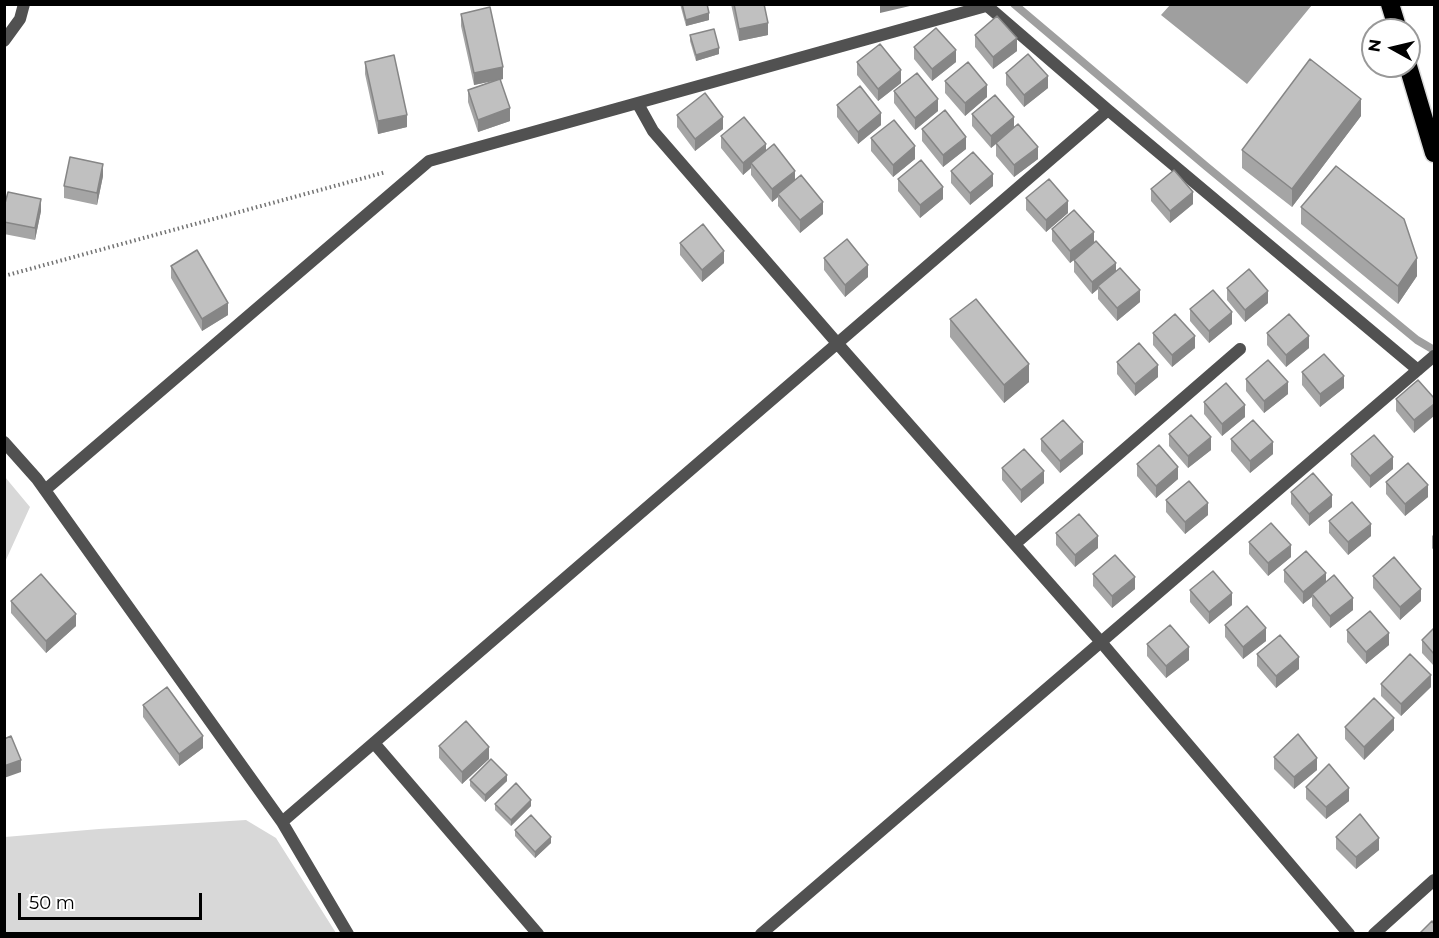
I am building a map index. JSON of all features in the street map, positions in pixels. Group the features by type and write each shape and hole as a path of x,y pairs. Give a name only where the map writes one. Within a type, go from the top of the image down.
{"highway":[{"path":"1412,78 1434,153"}],"street":[{"path":"4,41 20,19 24,4"},
{"path":"45,490 429,161 985,5 1418,370"},
{"path":"638,104 653,131 1101,642 1349,933"},
{"path":"282,822 1107,110"},
{"path":"1015,544 1240,349"},
{"path":"761,933 1434,356"},
{"path":"4,442 37,479 282,822 348,933"},
{"path":"374,743 538,933"},
{"path":"1374,933 1434,880"}],"path":[{"path":"4,276 394,170"}],"shaded area":[{"path":"1170,5 1312,5 1247,84 1161,15"},
{"path":"5,477 30,507 5,562"},
{"path":"246,820 276,838 336,933 5,933 5,837"}],"building":[{"path":"682,4 707,4 709,13 686,20"},
{"path":"734,4 764,4 768,23 739,29"},
{"path":"490,7 503,67 474,73 461,14"},
{"path":"997,16 1017,38 993,57 975,35"},
{"path":"936,28 956,50 932,69 914,47"},
{"path":"714,29 719,48 696,55 690,35"},
{"path":"880,44 901,70 878,89 857,62"},
{"path":"1028,54 1048,76 1024,95 1006,73"},
{"path":"394,55 407,115 378,121 365,62"},
{"path":"1310,59 1361,99 1292,189 1242,150"},
{"path":"968,62 987,85 965,103 945,81"},
{"path":"917,73 938,99 915,118 894,91"},
{"path":"500,79 510,108 478,120 468,90"},
{"path":"860,86 881,113 858,132 837,105"},
{"path":"705,93 723,117 695,139 677,115"},
{"path":"995,95 1014,117 991,136 972,114"},
{"path":"945,110 966,137 943,155 922,129"},
{"path":"744,117 766,144 743,163 721,136"},
{"path":"894,120 915,146 893,165 871,138"},
{"path":"1018,124 1038,147 1014,165 996,143"},
{"path":"774,144 795,171 772,189 751,163"},
{"path":"973,152 993,174 970,193 951,171"},
{"path":"70,157 103,164 97,193 64,186"},
{"path":"921,160 943,187 920,205 898,179"},
{"path":"1336,166 1404,219 1417,258 1398,286 1301,207"},
{"path":"1174,170 1193,192 1170,211 1151,189"},
{"path":"801,175 823,202 800,220 778,194"},
{"path":"1049,179 1068,201 1046,220 1026,198"},
{"path":"8,192 41,199 35,228 4,222 4,207"},
{"path":"1074,210 1094,232 1070,251 1052,229"},
{"path":"703,224 724,251 702,270 680,243"},
{"path":"847,239 868,265 845,285 824,258"},
{"path":"1096,241 1116,263 1092,282 1074,260"},
{"path":"197,250 228,303 202,319 171,266"},
{"path":"1120,268 1140,290 1117,308 1098,286"},
{"path":"1249,269 1268,291 1245,310 1227,288"},
{"path":"1213,290 1232,312 1209,331 1190,309"},
{"path":"976,299 1029,364 1004,385 950,319"},
{"path":"1175,314 1195,336 1172,355 1153,333"},
{"path":"1289,314 1309,336 1286,355 1267,333"},
{"path":"1139,343 1158,365 1135,384 1117,362"},
{"path":"1324,354 1344,376 1320,394 1302,372"},
{"path":"1268,360 1288,382 1264,401 1246,379"},
{"path":"1418,380 1434,398 1434,404 1414,420 1396,399"},
{"path":"1226,383 1245,405 1222,424 1204,402"},
{"path":"1191,415 1211,437 1188,456 1169,434"},
{"path":"1063,420 1083,442 1060,461 1041,439"},
{"path":"1253,420 1273,442 1250,461 1231,439"},
{"path":"1374,435 1393,457 1370,476 1351,454"},
{"path":"1159,445 1178,467 1156,486 1137,464"},
{"path":"1024,449 1044,471 1021,490 1002,468"},
{"path":"1408,463 1428,485 1405,504 1386,482"},
{"path":"1313,473 1332,495 1309,514 1291,492"},
{"path":"1189,481 1208,503 1185,522 1166,500"},
{"path":"1352,502 1371,524 1348,542 1329,521"},
{"path":"1079,514 1098,536 1075,555 1056,533"},
{"path":"1271,523 1291,545 1268,563 1249,542"},
{"path":"1306,551 1326,573 1303,592 1284,570"},
{"path":"1115,555 1135,577 1112,596 1093,574"},
{"path":"1394,557 1421,589 1400,607 1373,576"},
{"path":"1213,571 1232,593 1209,612 1190,590"},
{"path":"41,574 76,614 46,641 11,601"},
{"path":"1334,575 1353,598 1330,616 1312,594"},
{"path":"1247,606 1266,628 1243,647 1225,625"},
{"path":"1370,611 1389,633 1366,652 1347,630"},
{"path":"1170,625 1189,647 1166,666 1147,644"},
{"path":"1434,628 1434,654 1422,640"},
{"path":"1280,635 1299,657 1276,676 1257,654"},
{"path":"1410,654 1431,675 1401,704 1381,684"},
{"path":"167,687 203,736 179,754 143,705"},
{"path":"1374,698 1394,718 1364,747 1345,727"},
{"path":"466,721 489,747 462,772 439,746"},
{"path":"1298,734 1317,758 1294,777 1274,757"},
{"path":"11,736 21,760 4,766 4,739"},
{"path":"491,759 507,775 485,795 470,780"},
{"path":"1329,764 1349,788 1326,807 1306,787"},
{"path":"516,783 531,800 511,820 495,804"},
{"path":"1360,814 1379,838 1356,857 1336,837"},
{"path":"531,815 551,837 535,852 515,830"},
{"path":"1432,921 1434,933 1420,933"}],"waterway":[{"path":"1014,4 1207,167 1417,340 1434,350"}]}
